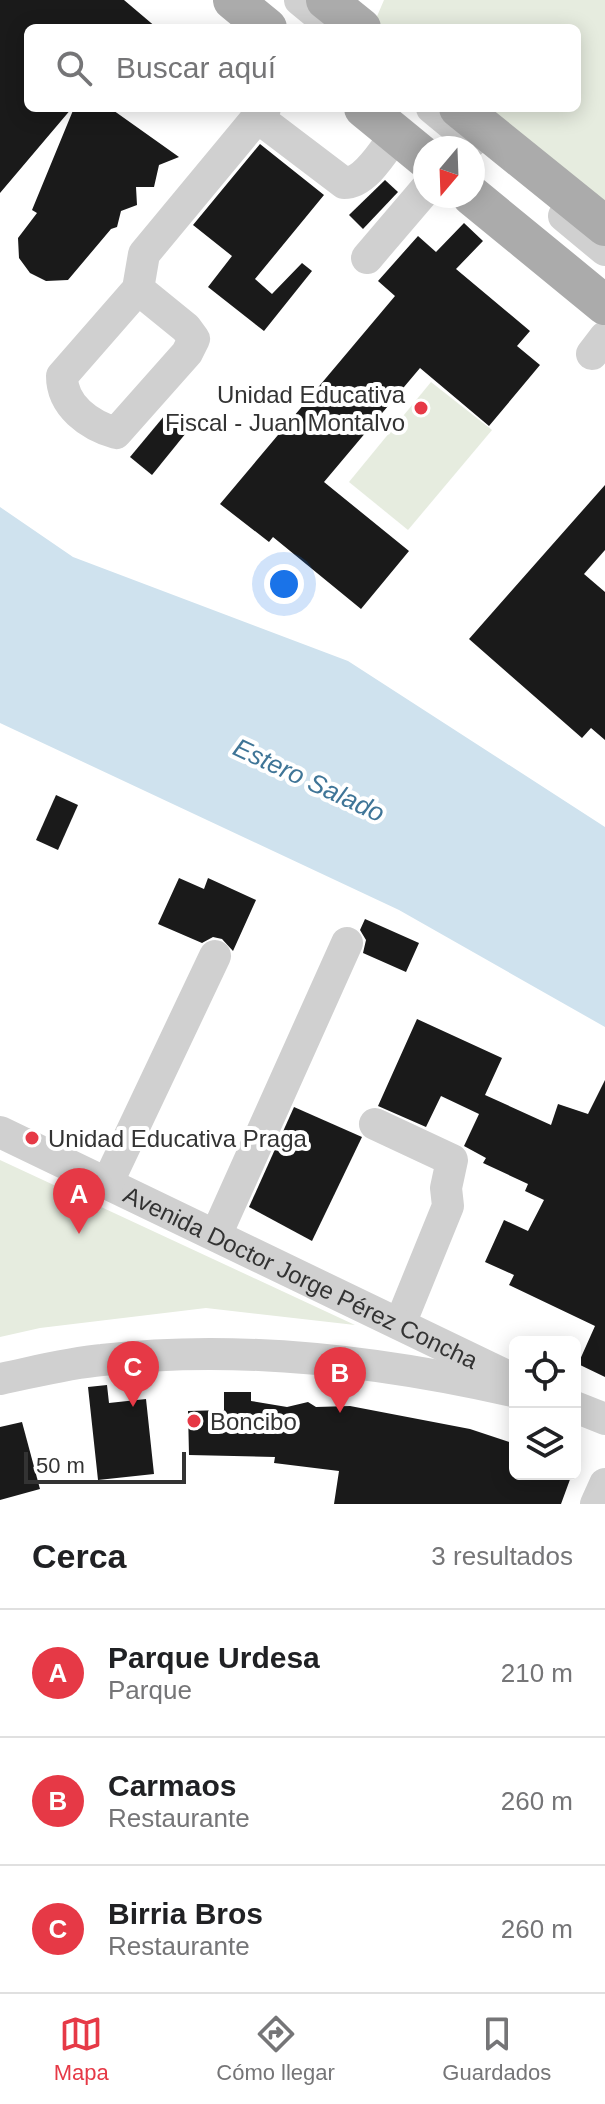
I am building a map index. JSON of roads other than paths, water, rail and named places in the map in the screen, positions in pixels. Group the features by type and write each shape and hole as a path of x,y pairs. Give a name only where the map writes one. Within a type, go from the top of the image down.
{"main road":[{"path":"233,0 262,24"},
{"path":"326,0 356,24"},
{"path":"370,112 403,133"},
{"path":"464,112 605,226"},
{"path":"485,207 605,305"}],"street":[{"path":"254,0 283,24"},
{"path":"300,0 329,24"},
{"path":"138,289 144,254 261,112 344,183 353,183 362,177 403,133"},
{"path":"437,112 605,250"},
{"path":"485,188 605,286"},
{"path":"367,258 413,204"},
{"path":"216,1235 347,943"},
{"path":"107,1184 215,956"},
{"path":"375,1124 452,1160 446,1188 448,1206 400,1324"},
{"name":"Avenida Doctor Jorge Pérez Concha","path":"0,1132 509,1377"},
{"path":"330,1290 360,1309 375,1327 376,1339 366,1356 337,1362"},
{"name":"Avenida Doctor Jorge Pérez Concha","path":"0,1379 101,1360 219,1353 337,1362 509,1391"},
{"path":"578,1408 605,1419"},
{"path":"596,1504 605,1484"}],"water":[{"name":"Estero Salado","path":"0,507 73,557 348,661 605,827 605,1027 399,910 0,723"}],"place":[{"name":"Unidad Educativa Fiscal - Juan Montalvo","path":"421,408"},
{"name":"Unidad Educativa Praga","path":"32,1138"},
{"name":"Parque Urdesa","path":"79,1234"},
{"name":"Birria Bros","path":"133,1407"},
{"name":"Carmaos","path":"340,1413"},
{"name":"Boncibo","path":"194,1421"}]}
